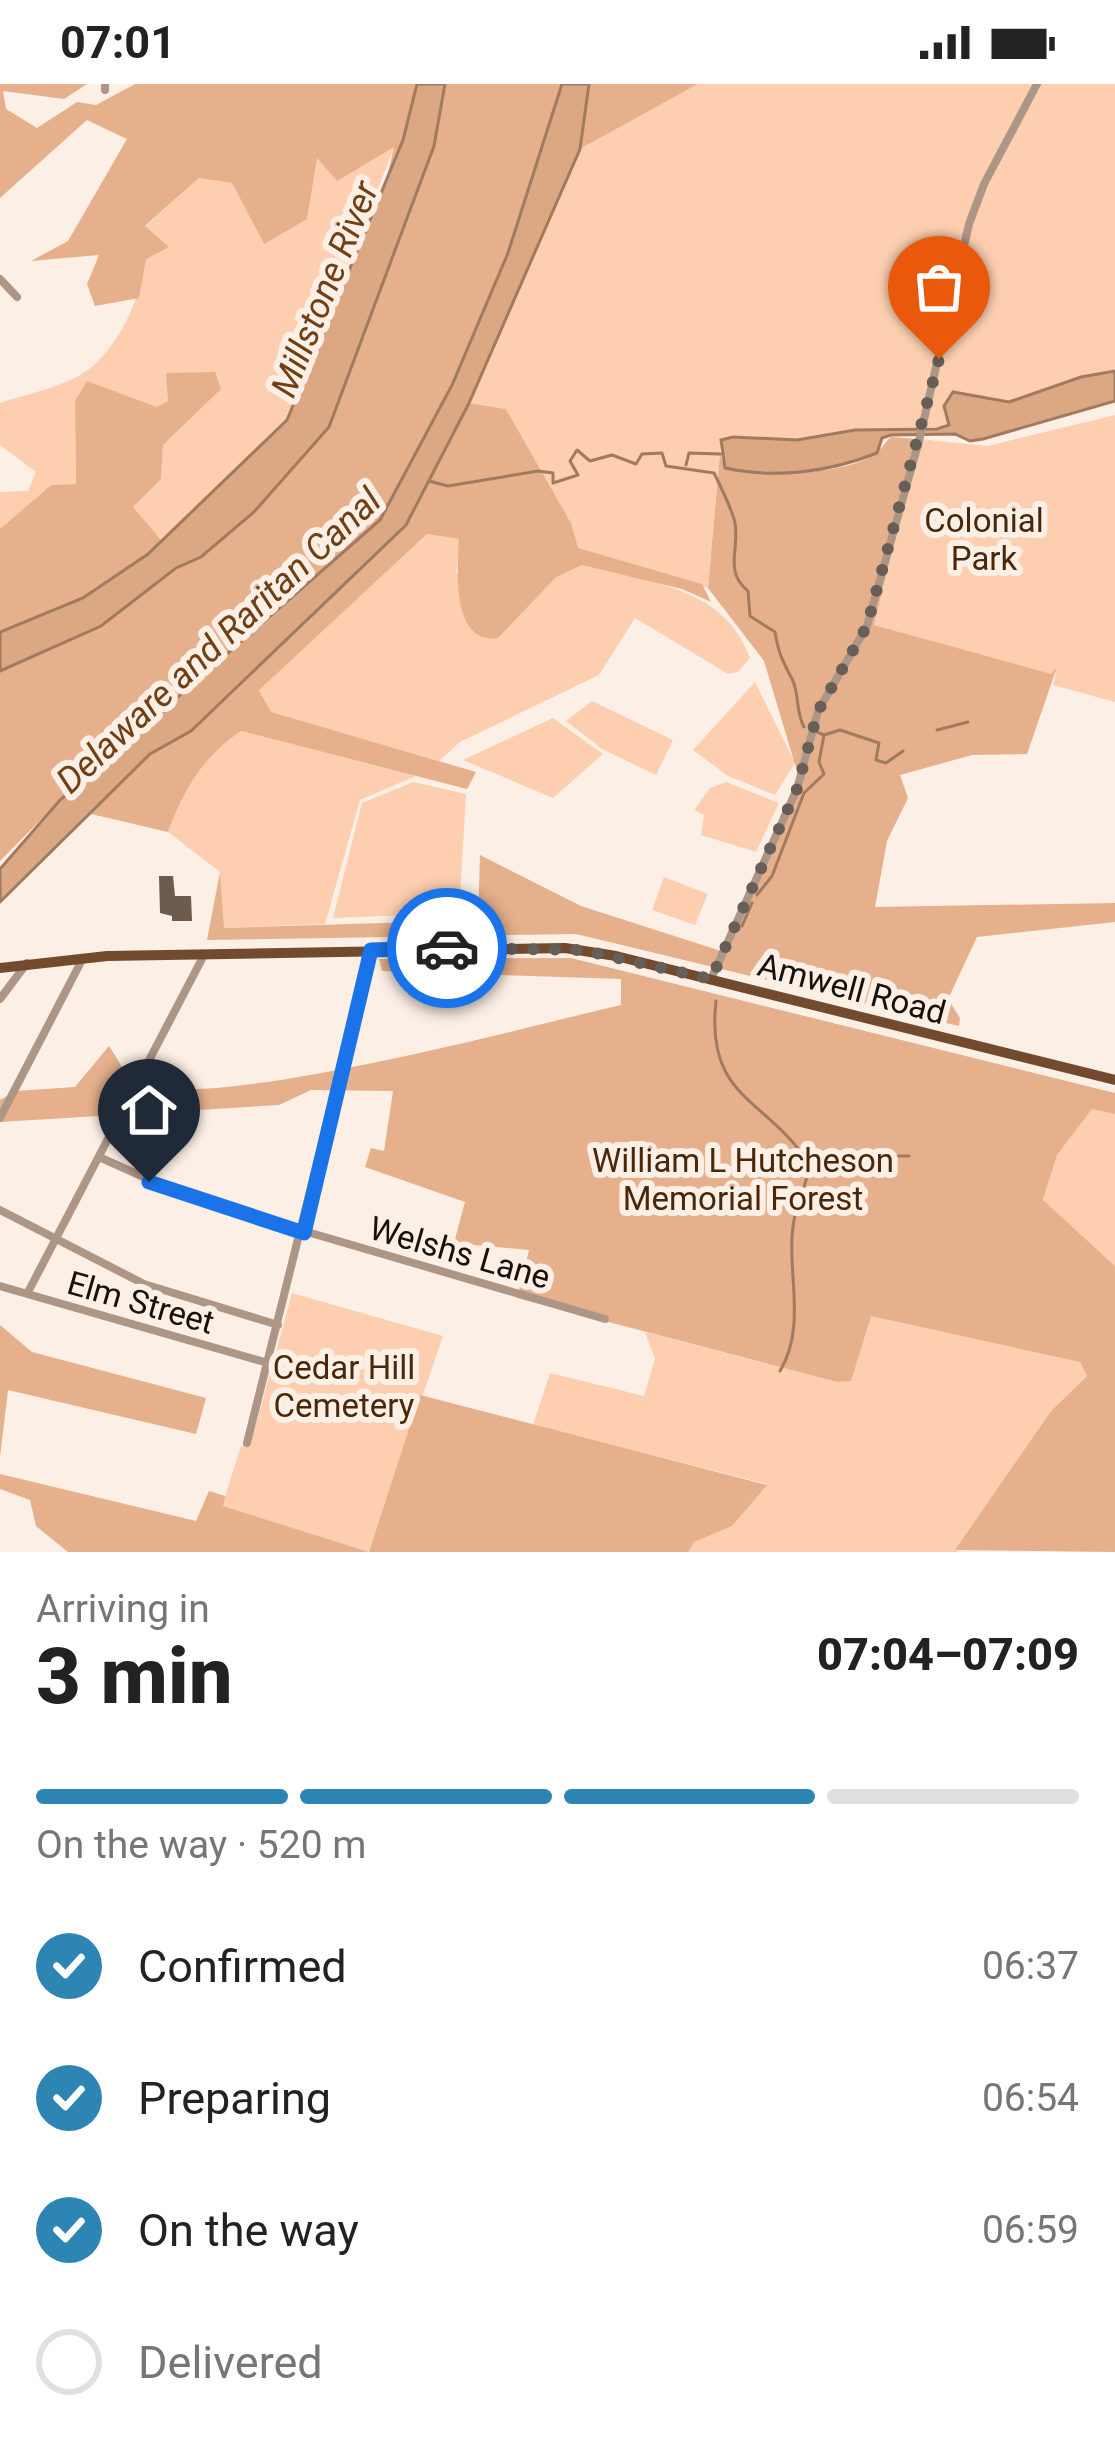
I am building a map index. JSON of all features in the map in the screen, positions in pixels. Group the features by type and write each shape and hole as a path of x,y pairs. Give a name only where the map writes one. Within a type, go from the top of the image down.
{"main road":[{"name":"Amwell Road","path":"0,968 84,957 565,948 711,979 1115,1080"}],"street":[{"path":"711,979 797,789 818,711 867,626 923,426 977,199 1037,84"},
{"path":"0,279 17,297"},
{"path":"247,1443 304,1233 371,950"},
{"path":"27,1294 205,953"},
{"path":"0,1118 5,1096 84,957"},
{"path":"0,998 28,962"},
{"name":"Welshs Lane","path":"99,1157 170,1191 605,1318"},
{"path":"0,1210 154,1288 278,1325"},
{"name":"Elm Street","path":"0,1286 268,1363"}],"green space":[{"path":"0,84 87,84 64,99 3,91 6,109 37,128 77,102 96,105 135,84 562,84 508,253 451,384 380,520 60,800 0,861 0,529 51,485 76,484 75,401 87,381 157,407 168,401 166,373 215,372 221,389 163,445 161,479 133,507 162,541 201,556 254,512 329,427 394,147 337,181 317,158 307,219 264,244 232,183 199,178 145,226 169,247 146,259 139,298 95,306 87,284 99,255 31,261 68,241 127,139 87,120 0,198"},
{"path":"589,84 698,84 580,149"},
{"name":"Colonial Park","path":"698,84 1115,84 1115,371 1081,377 1009,402 954,392 944,406 949,423 940,427 855,430 797,440 721,440 708,588 572,554 571,523 506,409 469,403 580,149"},
{"path":"395,145 287,419 162,541 133,507 161,479 163,445 220,389 157,408 75,401 76,484 51,485 0,529 0,492 28,491 36,472 0,445 0,403 75,378 108,350 135,300 145,227 199,178 232,183 264,244 317,157 338,180"},
{"path":"469,403 506,409 571,523 578,548 702,584 711,602 682,589 582,565 556,577 498,638 483,637 472,630 460,602 459,539 427,534 259,690 271,712 476,772 467,789 241,731 196,775 168,832 87,813 150,754 191,731 406,526"},
{"name":"Colonial Park","path":"1115,415 1115,702 1053,685 1056,671 1051,675 874,625 919,439 987,446"},
{"path":"891,437 919,439 874,625 1051,674 1057,667 1027,754 972,755 900,775 908,798 887,841 875,907 1115,903 1115,922 977,937 948,999 960,1018 959,1026 576,934 207,940 220,872 224,928 478,920 480,855 581,906 721,951 800,781 764,661 708,588 720,453 725,468 827,470 865,460"},
{"path":"427,534 460,539 456,572 498,638 546,584 569,569 586,565 665,585 700,600 729,623 750,658 738,672 728,674 635,618 599,675 460,742 439,761 270,712 259,689"},
{"path":"755,682 795,763 775,795 728,776 693,750"},
{"path":"592,701 673,740 656,775 602,749 566,721"},
{"path":"553,718 603,754 553,798 463,760"},
{"path":"241,731 416,776 360,800 325,924 223,928 220,872 168,832 196,775"},
{"path":"413,782 466,794 459,913 333,918 362,803"},
{"path":"726,782 779,803 756,852 701,835 704,815 694,810 710,788"},
{"path":"664,877 708,894 695,925 652,910"},
{"name":"William L Hutcheson Memorial Forest","path":"571,958 1115,1093 1115,1114 1092,1109 1057,1155 1043,1200 1115,1266 1115,1552 955,1550 1051,1411 1087,1376 1080,1362 871,1316 851,1381 837,1382 517,1298 529,1250 474,1245 462,1264 448,1265 465,1202 365,1167 371,1148 384,1151 393,1091 311,1090 279,1105 0,1122 0,1100 16,1091 75,1087 109,1046 136,1082 171,1089 227,1087 371,1063 621,1005 621,979 382,971 379,959"},
{"path":"1092,1108 1115,1114 1115,1266 1043,1201 1057,1155"},
{"name":"Cedar Hill Cemetery","path":"292,1293 443,1336 369,1552 222,1506 241,1446 250,1447"},
{"path":"870,1315 1080,1362 1087,1376 1051,1411 956,1551 961,1552 688,1552 693,1542 732,1526 767,1484 533,1425 550,1373 644,1396 655,1359 645,1332 837,1382 851,1380"},
{"path":"0,1325 32,1352 206,1398 196,1434 8,1390 0,1457"},
{"path":"420,1395 767,1485 732,1526 694,1542 688,1552 369,1552"},
{"path":"0,1474 196,1521 209,1491 225,1496 223,1506 369,1552 68,1552 36,1526 30,1500 0,1489"}],"shaded area":[{"path":"417,84 445,84 434,146 329,427 254,512 201,557 176,568 101,626 0,671 0,632 83,598 148,554 287,420 403,140"},
{"path":"562,84 589,84 580,149 469,403 406,525 191,731 150,754 0,902 0,869 60,800 380,520 452,385 508,253"},
{"path":"1115,371 1115,401 983,439 970,441 955,434 891,435 882,438 877,453 821,469 763,473 725,468 721,440 733,437 797,440 855,430 937,429 949,425 944,406 953,392 1009,402 1081,377"}],"building":[{"path":"159,876 173,876 175,896 191,896 192,921 172,921 172,916 160,913"}],"waterway":[{"path":"429,481 448,486 538,471 553,473 553,483 578,475 570,461 577,450 590,461 612,455 636,464 642,454 662,453 666,466 714,473 734,519 734,566 748,591 750,616 775,632 804,727"},
{"path":"686,465 689,453 721,454"},
{"path":"937,730 968,722"},
{"path":"824,735 840,730 879,743 876,760 886,763 903,751"},
{"path":"757,895 772,876 804,793 824,774 819,762 824,735 817,732"},
{"path":"742,926 752,903"},
{"path":"716,1001 715,1034 730,1078 809,1164 792,1238 793,1335 780,1371"},
{"path":"810,1167 859,1156 909,1156"}],"way so far":[{"path":"447,948 548,946 616,956 711,979 797,789 818,711 867,626 939,359"}],"route":[{"path":"149,1182 304,1233 371,950 447,948"}],"water label":[{"name":"Millstone River","path":"324,289"},
{"name":"Delaware and Raritan Canal","path":"218,640"}]}
